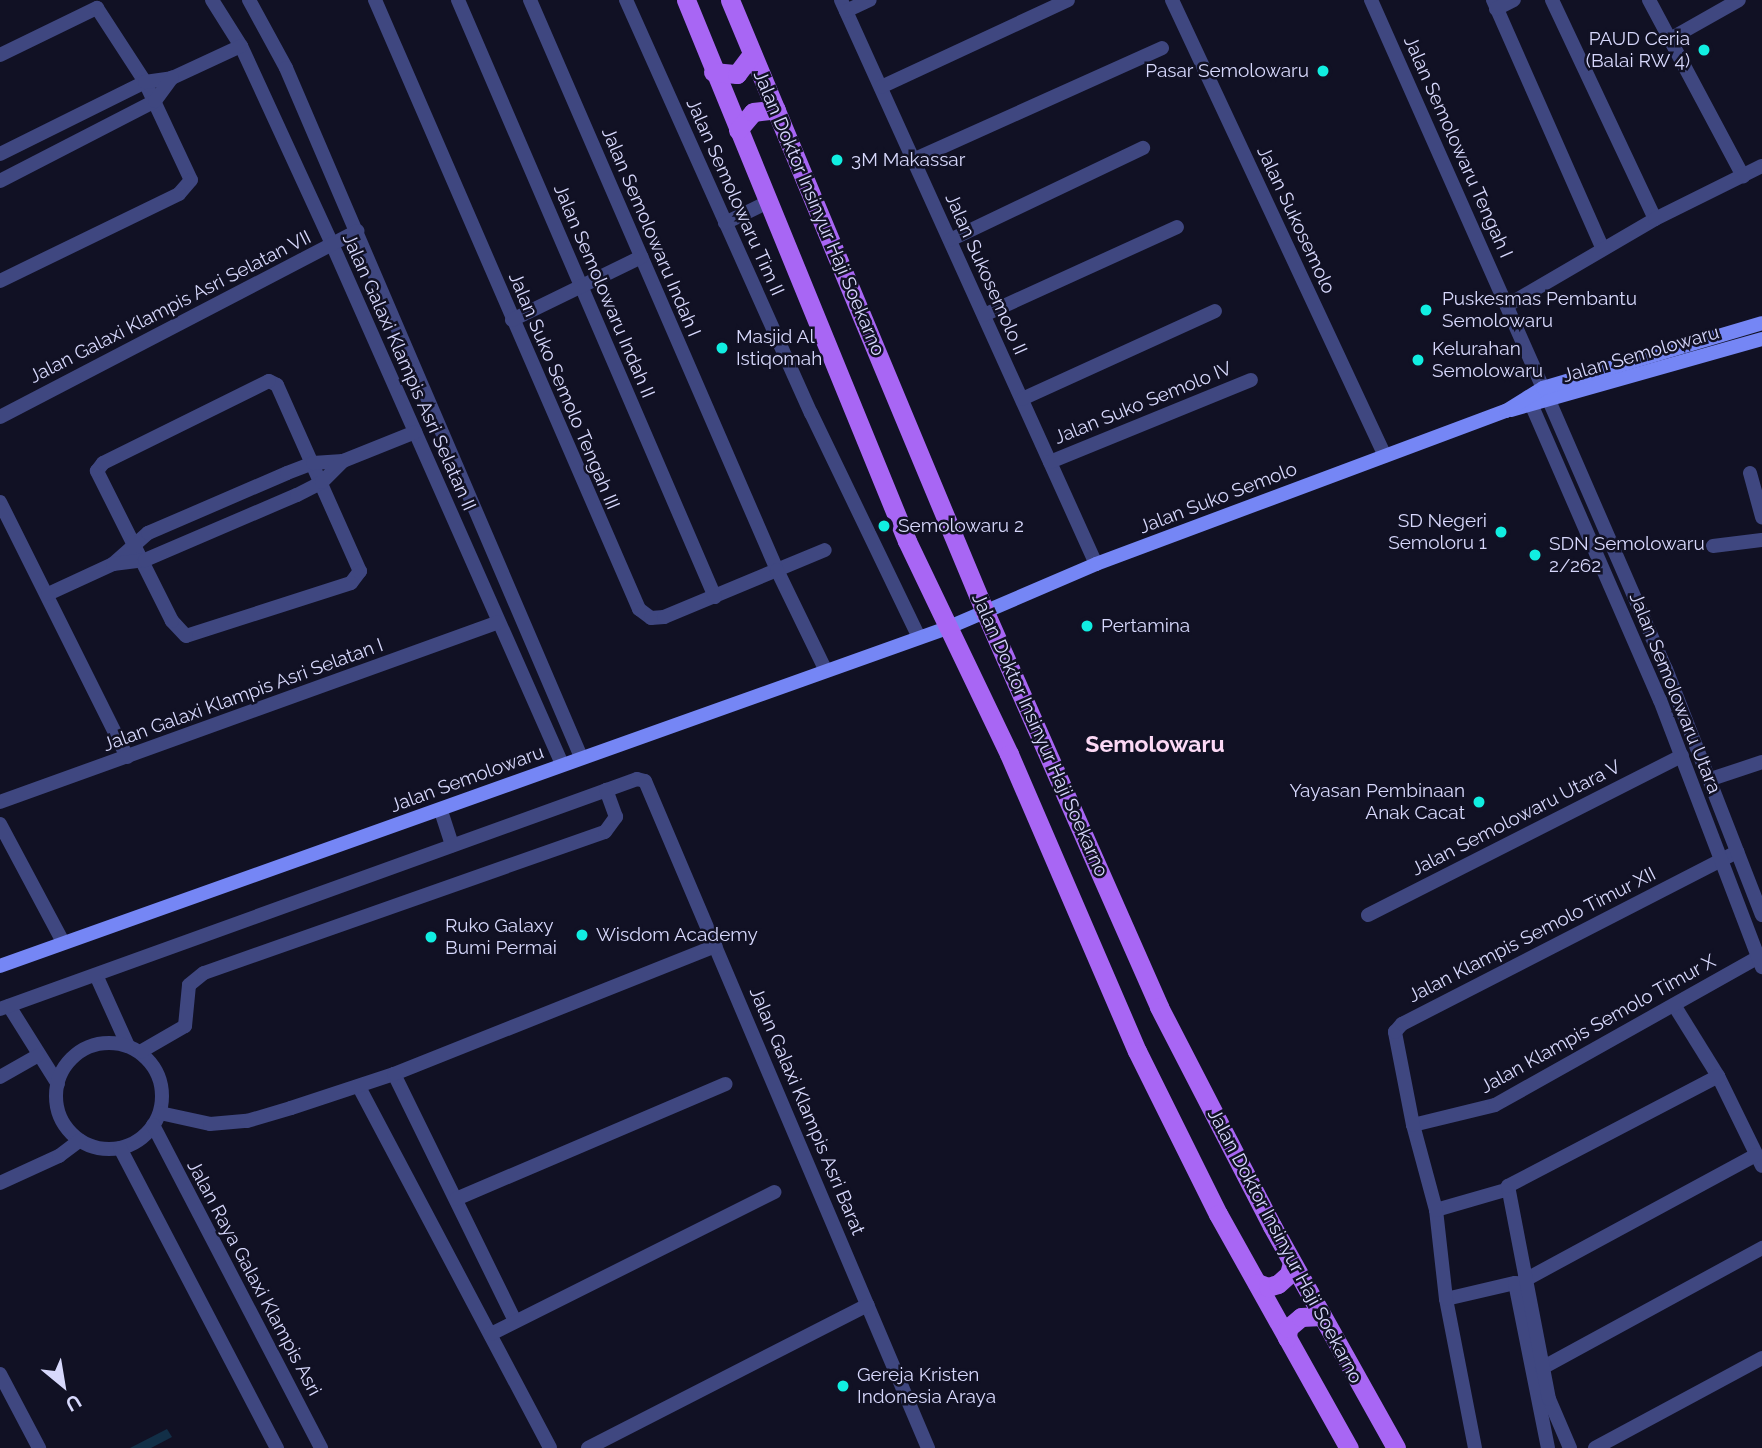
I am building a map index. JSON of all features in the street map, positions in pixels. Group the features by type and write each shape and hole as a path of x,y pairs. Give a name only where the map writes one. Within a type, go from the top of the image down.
{"main road":[{"name":"Jalan Doktor Insinyur Haji Soekarno","path":"685,0 859,429 947,628 1009,754 1137,1051 1257,1283 1349,1448"},
{"name":"Jalan Doktor Insinyur Haji Soekarno","path":"730,0 985,612 1159,1007 1292,1263 1396,1448"},
{"path":"713,72 737,74 752,54"},
{"path":"738,130 753,111 776,110"},
{"name":"Jalan Semolowaru","path":"1530,402 1762,323"},
{"name":"Jalan Semolowaru","path":"1546,395 1762,339"},
{"name":"Jalan Suko Semolo","path":"947,628 1096,564 1530,402"},
{"name":"Jalan Semolowaru","path":"1,963 63,942 447,828 562,764 947,628"},
{"path":"1257,1283 1268,1287 1278,1283 1289,1274 1292,1263"},
{"path":"1287,1338 1288,1328 1301,1317 1322,1316"}],"street":[{"name":"Jalan Galaxi Klampis Asri Selatan II","path":"212,0 240,46 332,244 562,764"},
{"name":"Jalan Galaxi Klampis Asri Selatan II","path":"249,0 286,68 581,757"},
{"name":"Jalan Suko Semolo Tengah III","path":"375,0 639,609 651,618 664,617 825,550"},
{"name":"Jalan Semolowaru Indah II","path":"457,0 715,597"},
{"name":"Jalan Semolowaru Indah I","path":"530,0 777,570 825,669"},
{"name":"Jalan Semolowaru Tim II","path":"626,0 724,223 919,637"},
{"path":"844,5 870,0"},
{"path":"881,87 1068,0"},
{"name":"Jalan Semolowaru Tengah I","path":"1371,0 1546,395"},
{"path":"1514,0 1495,4 1603,249"},
{"path":"1552,0 1655,219"},
{"path":"1649,0 1743,176"},
{"path":"1670,39 1740,0"},
{"name":"Jalan Sukosemolo","path":"1175,1 1385,456"},
{"name":"Jalan Sukosemolo II","path":"844,5 1096,564"},
{"path":"0,55 94,7 104,15 145,82 191,175 187,189 0,281"},
{"path":"0,154 145,82 172,78 240,46"},
{"path":"914,160 1162,48"},
{"path":"0,181 155,101 172,78"},
{"path":"950,240 1143,148"},
{"path":"1508,305 1655,219 1762,166"},
{"path":"724,223 768,202"},
{"path":"984,315 1177,227"},
{"name":"Jalan Galaxi Klampis Asri Selatan VII","path":"0,417 357,231"},
{"path":"512,320 641,257"},
{"path":"1021,399 1215,311"},
{"name":"Jalan Suko Semolo IV","path":"1050,462 1251,380"},
{"path":"264,382 277,385 313,463 360,566 351,583 190,637 176,628 145,560 99,480 100,467 264,382"},
{"name":"Jalan Semolowaru Utara","path":"1546,395 1711,779 1761,912"},
{"name":"Jalan Semolowaru Utara","path":"1530,402 1682,756 1719,861 1760,963"},
{"path":"113,564 135,541 313,463 343,461 415,432"},
{"path":"48,594 113,564 145,560 322,482 343,461"},
{"path":"1750,473 1762,517"},
{"path":"0,502 127,757"},
{"path":"1713,546 1762,540"},
{"name":"Jalan Galaxi Klampis Asri Selatan I","path":"0,802 499,622"},
{"path":"516,661 536,653"},
{"name":"Jalan Semolowaru Utara V","path":"1368,915 1682,756"},
{"path":"1711,779 1762,762"},
{"name":"Jalan Galaxi Klampis Asri Barat","path":"606,790 637,779 651,789 928,1448"},
{"path":"58,1084 4,1008 96,975 447,828 606,790 616,817 605,832 204,973 188,985 185,1026 134,1049 114,1043 84,1049 72,1058 58,1084 60,1116 80,1140 99,1148 120,1147 139,1140 157,1119 162,1086 134,1049 96,975"},
{"path":"0,824 63,942"},
{"name":"Jalan Klampis Semolo Timur XII","path":"1413,1125 1395,1037 1398,1027 1737,852"},
{"path":"157,1119 210,1124 247,1121 359,1087 715,946"},
{"name":"Jalan Klampis Semolo Timur X","path":"1413,1125 1495,1105 1674,1004 1760,963"},
{"path":"1446,1299 1519,1282 1759,1161 1718,1076 1674,1004"},
{"path":"0,1077 37,1056"},
{"path":"394,1074 515,1321"},
{"path":"1436,1210 1505,1188 1718,1076"},
{"path":"456,1199 726,1084"},
{"path":"359,1087 550,1448"},
{"name":"Jalan Raya Galaxi Klampis Asri","path":"157,1119 321,1448"},
{"path":"1413,1125 1436,1210 1446,1299 1475,1448"},
{"path":"0,1183 59,1156 80,1140"},
{"path":"120,1147 277,1448"},
{"path":"1505,1188 1548,1448"},
{"path":"491,1334 774,1192"},
{"path":"1542,1368 1762,1248"},
{"path":"1519,1282 1556,1424 1570,1448"},
{"path":"588,1448 868,1305"},
{"path":"1595,1448 1762,1358"},
{"path":"0,1374 39,1448"}],"water":[{"path":"167,1429 172,1437 151,1448 130,1448"}],"place":[{"name":"PAUD Ceria (Balai RW 4)","path":"1704,50"},
{"name":"Pasar Semolowaru","path":"1323,71"},
{"name":"3M Makassar","path":"837,160"},
{"name":"Puskesmas Pembantu Semolowaru","path":"1426,310"},
{"name":"Masjid Al Istiqomah","path":"722,348"},
{"name":"Kelurahan Semolowaru","path":"1418,360"},
{"name":"Semolowaru 2","path":"884,526"},
{"name":"SD Negeri Semoloru 1","path":"1501,532"},
{"name":"SDN Semolowaru 2/262","path":"1535,555"},
{"name":"Pertamina","path":"1087,626"},
{"name":"Yayasan Pembinaan Anak Cacat","path":"1479,802"},
{"name":"Wisdom Academy","path":"582,935"},
{"name":"Ruko Galaxy Bumi Permai","path":"431,937"},
{"name":"Gereja Kristen Indonesia Araya","path":"843,1386"}],"district":[{"name":"Semolowaru","path":"1155,744"}]}
